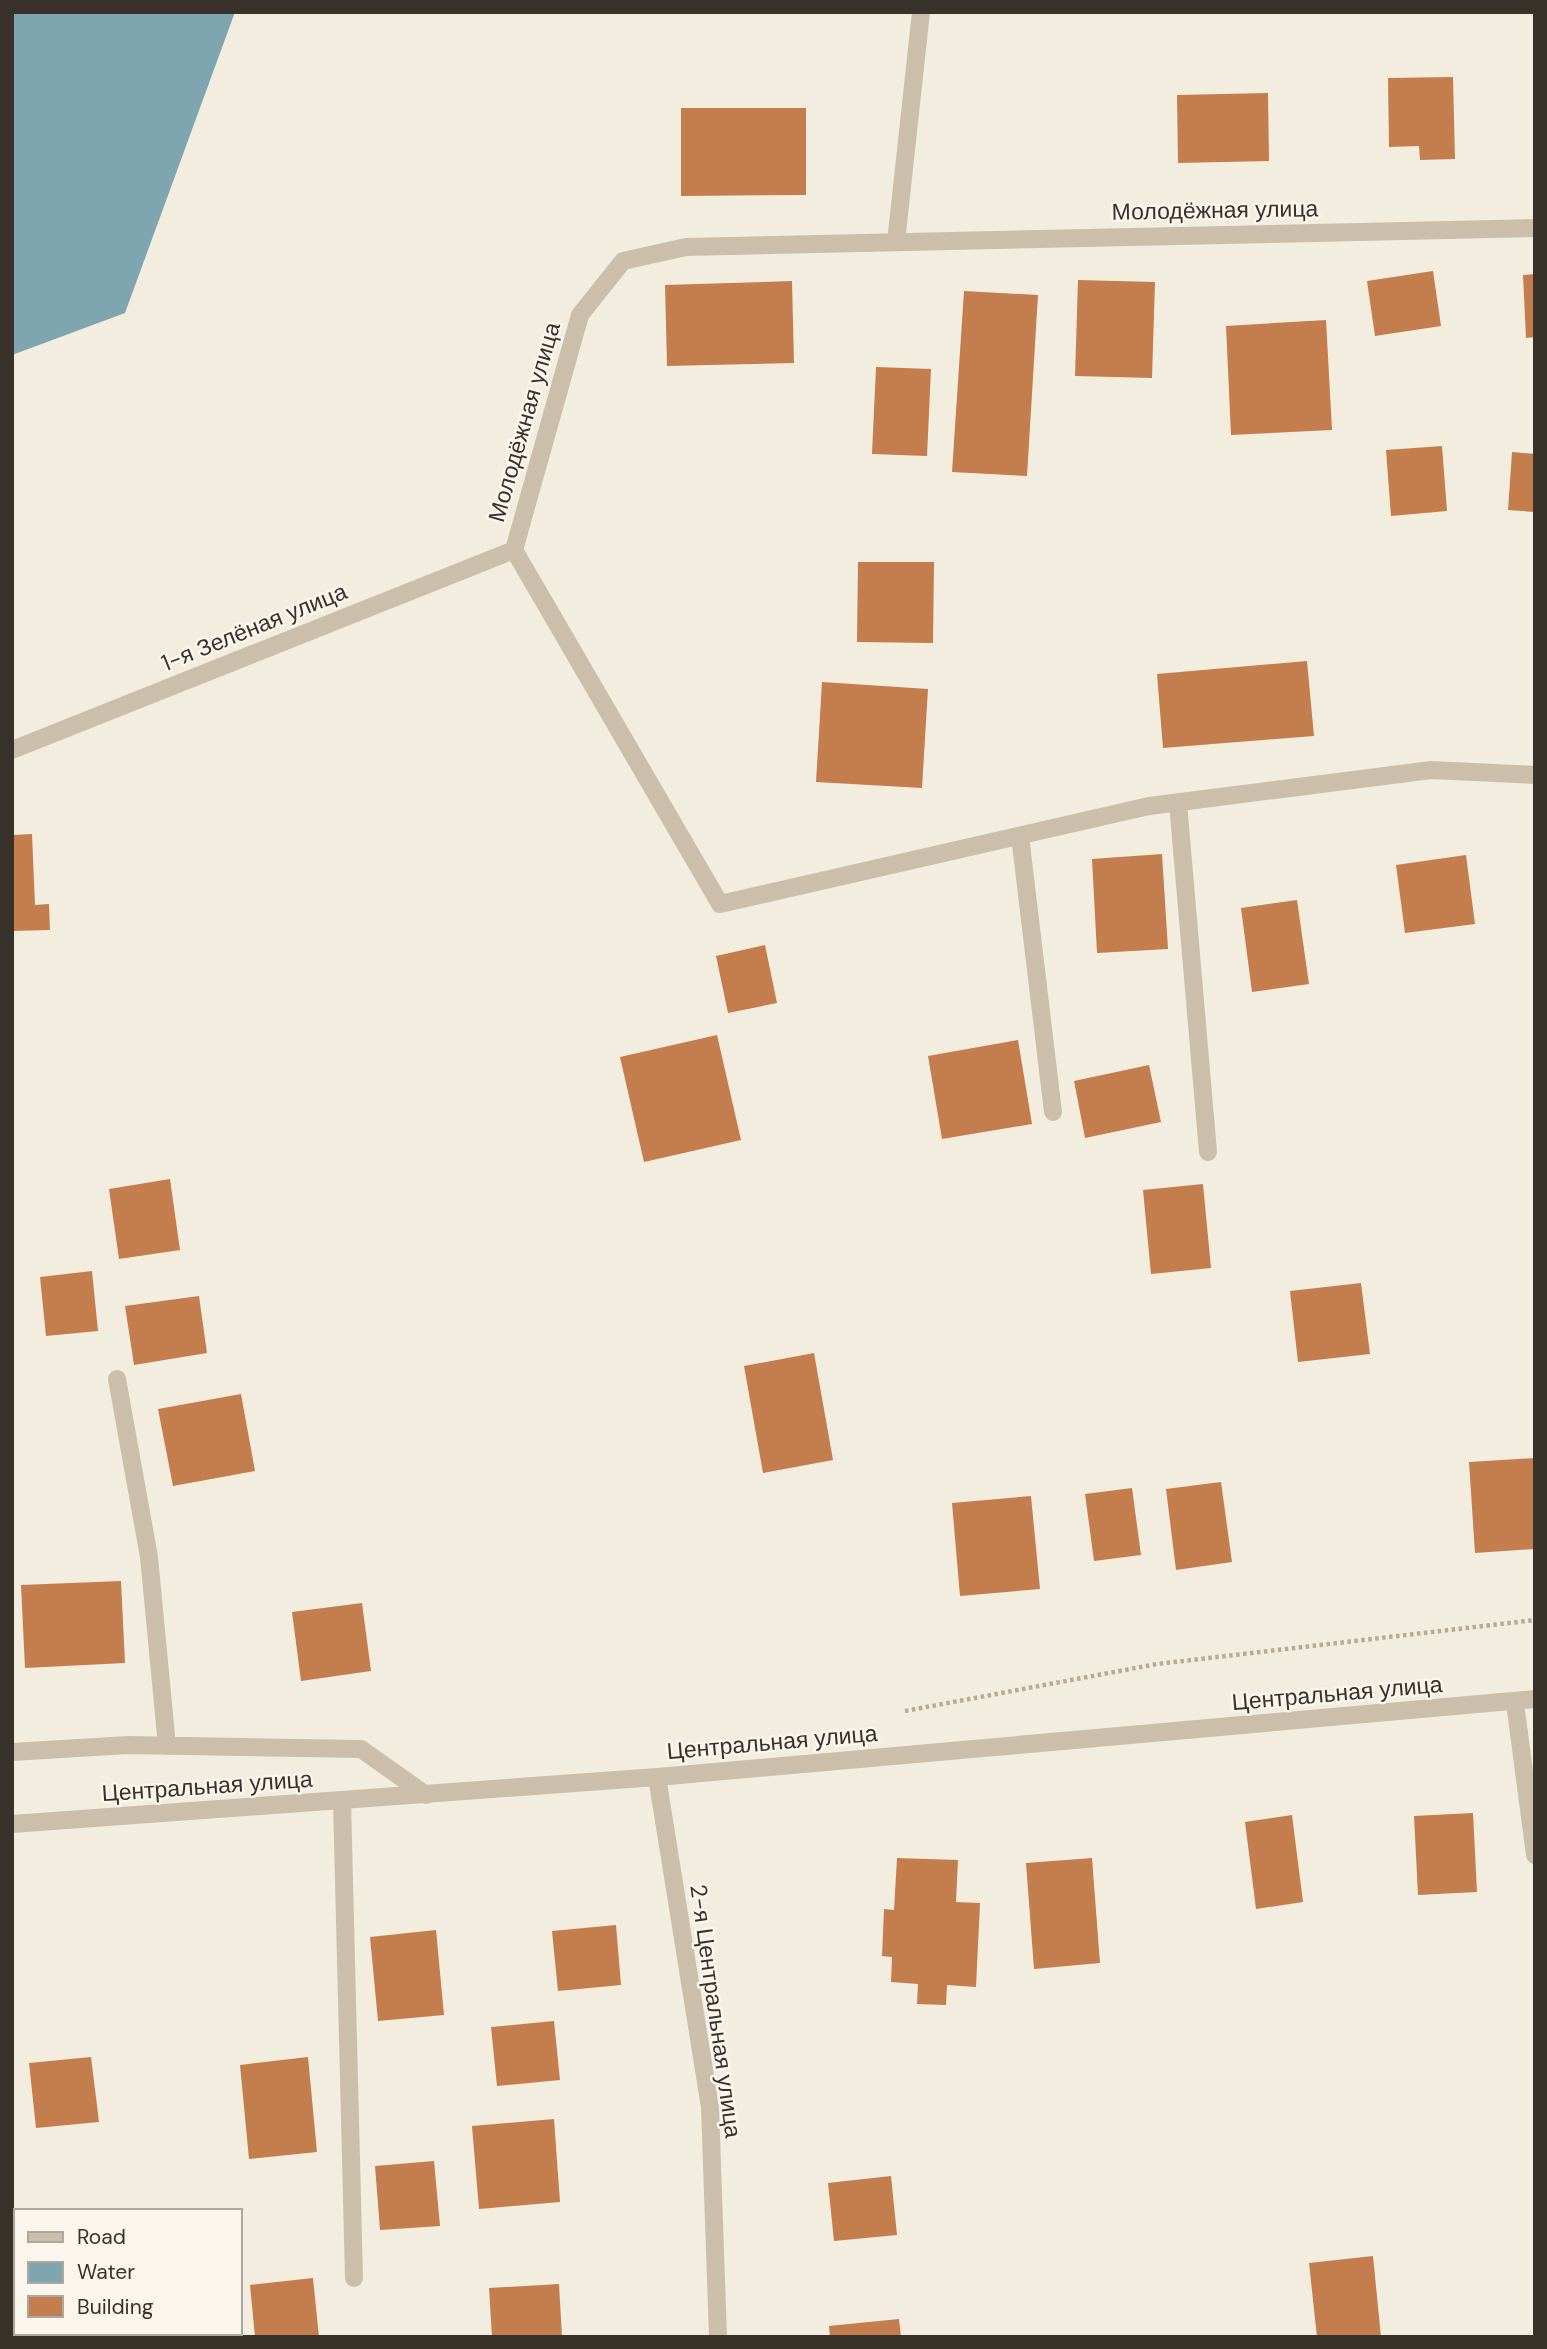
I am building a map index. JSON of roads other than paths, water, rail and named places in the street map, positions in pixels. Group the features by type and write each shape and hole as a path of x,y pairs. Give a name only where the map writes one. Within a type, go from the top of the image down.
{"street":[{"path":"896,242 921,12"},
{"name":"Молодёжная улица","path":"513,550 580,315 624,261 686,247 1535,228"},
{"path":"513,550 720,904 1149,806 1431,770 1535,775"},
{"name":"1-я Зелёная улица","path":"12,750 513,550"},
{"path":"1178,803 1208,1152"},
{"path":"1020,836 1054,1112"},
{"path":"117,1379 149,1557 167,1746"},
{"name":"Центральная улица","path":"12,1824 657,1777 1516,1703 1535,1699"},
{"path":"1516,1703 1535,1855"},
{"path":"12,1752 128,1745 361,1749 426,1795"},
{"name":"2-я Центральная улица","path":"657,1777 710,2107 718,2337"},
{"path":"342,1801 354,2278"}],"water":[{"path":"12,12 235,12 125,313 12,355"}]}
